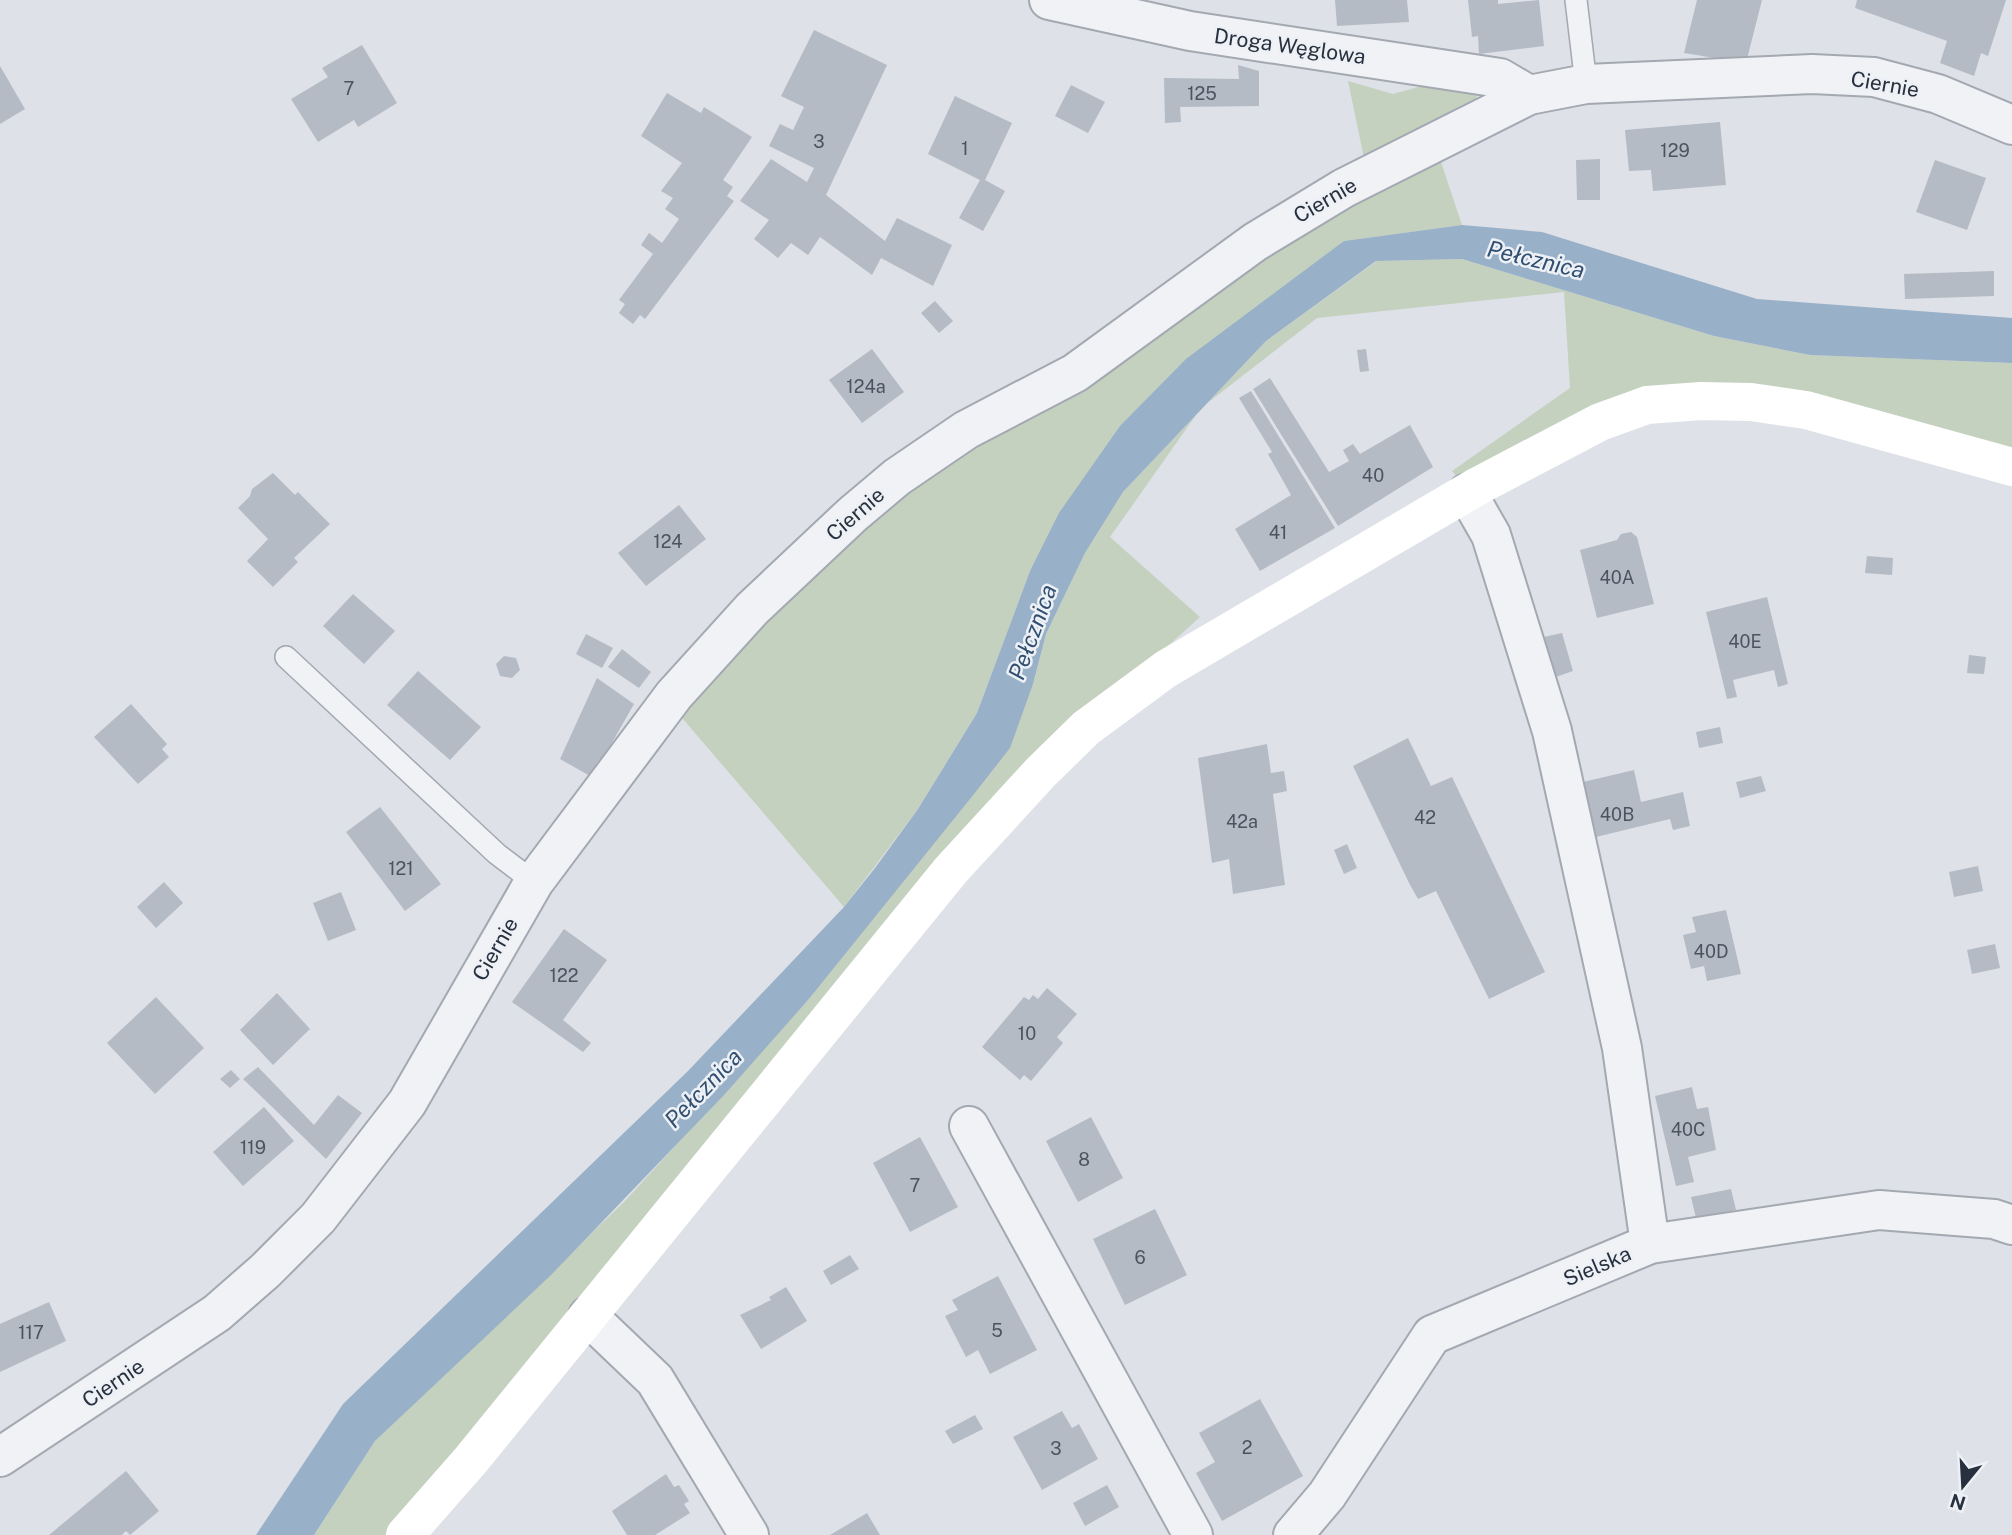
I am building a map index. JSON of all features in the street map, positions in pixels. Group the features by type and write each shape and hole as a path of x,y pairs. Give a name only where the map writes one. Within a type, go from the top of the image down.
{"street":[{"name":"Droga Węglowa","path":"1049,0 1190,31 1500,78 1529,95"},
{"name":"Ciernie","path":"0,1457 216,1312 265,1271 318,1218 407,1103 534,881 674,695 752,609 853,513 897,477 966,430 1075,373 1255,242 1344,188 1529,95 1586,83 1812,74 1874,77 1938,94 2012,125"},
{"path":"405,1535 470,1461 951,870 1041,772 1086,728 1166,669 1467,493 1600,422 1647,405 1701,401 1751,402 1806,410 2012,467"},
{"path":"1467,493 1491,535 1552,731 1622,1048 1650,1244"},
{"path":"969,1126 1193,1535"},
{"name":"Sielska","path":"1293,1535 1327,1495 1432,1335 1650,1244 1879,1210 1994,1219 2012,1225"},
{"path":"588,1316 655,1380 749,1535"}],"lane":[{"path":"1576,0 1586,83"},
{"path":"286,657 497,854 534,881"}],"green space":[{"path":"1348,81 1393,94 1433,83 1473,86 1478,101 1364,158"},
{"path":"1437,150 1462,225 1344,241 1030,571 977,713 918,809 844,907 677,712 862,522 1227,276"},
{"path":"1462,259 1714,336 1810,355 2012,363 2012,451 1752,385 1458,478 1452,471 1570,388 1564,292 1317,318 1207,403 1266,341 1377,261"},
{"path":"1196,414 1110,537 1200,617 1158,655 385,1535 314,1535 375,1441 625,1201 808,1000 1033,684 1046,634 1085,553 1123,492"}],"water":[{"name":"Pełcznica","path":"1462,225 1542,232 1757,299 2012,318 2012,363 1810,355 1714,336 1462,259 1376,261 1266,341 1123,492 1085,553 1046,634 1033,684 1010,748 808,1000 724,1095 552,1274 375,1441 314,1535 256,1535 343,1404 688,1071 844,907 875,868 918,809 977,713 1030,571 1059,513 1120,426 1186,359 1344,241"}],"building":[{"path":"1335,0 1407,0 1409,22 1337,26"},
{"path":"1468,0 1498,0 1498,4 1539,0 1544,46 1479,54 1478,36 1472,37"},
{"path":"1697,0 1762,0 1746,63 1684,53"},
{"path":"1857,0 2006,0 1988,56 1981,53 1974,76 1940,63 1947,41 1855,8"},
{"path":"814,30 887,65 826,195 885,241 897,218 952,245 933,286 881,258 872,275 820,237 808,255 791,243 778,258 754,239 769,220 740,201 771,159 807,182 814,168 769,146 780,124 793,130 804,107 781,96"},
{"path":"362,45 397,103 358,127 354,120 318,142 291,99 328,77 322,68"},
{"path":"1238,65 1259,71 1259,106 1180,107 1181,122 1165,123 1164,78 1239,79"},
{"path":"0,66 25,109 0,124"},
{"path":"1071,85 1105,102 1088,133 1055,116"},
{"path":"667,93 701,113 704,107 752,137 723,180 733,187 727,196 734,201 645,319 640,315 633,324 619,313 625,304 619,300 653,254 641,245 649,233 662,243 679,219 665,209 673,198 661,191 682,163 641,136"},
{"path":"955,96 1012,123 985,180 1005,191 983,231 959,218 980,180 928,154"},
{"path":"1720,122 1726,185 1653,191 1651,170 1629,171 1625,130"},
{"path":"1600,159 1600,200 1577,200 1576,160"},
{"path":"1935,160 1986,178 1967,230 1916,212"},
{"path":"1994,271 1994,296 1905,299 1904,274"},
{"path":"935,301 953,321 939,333 921,313"},
{"path":"872,349 904,392 862,423 829,380"},
{"path":"1366,349 1369,371 1360,372 1357,350"},
{"path":"1270,378 1329,472 1349,461 1343,450 1353,444 1360,454 1410,425 1433,467 1338,526 1253,389"},
{"path":"1251,391 1335,528 1260,571 1235,529 1291,495 1268,454 1272,452 1239,398"},
{"path":"273,473 295,495 298,492 330,524 294,558 298,562 273,587 247,561 268,539 238,508 250,496 252,489"},
{"path":"679,505 706,539 646,586 618,553"},
{"path":"1631,532 1637,537 1654,604 1597,618 1580,550 1617,540 1621,534"},
{"path":"1867,556 1893,558 1892,575 1865,573"},
{"path":"353,594 395,631 364,664 323,626"},
{"path":"1767,597 1788,684 1778,687 1774,670 1733,680 1737,697 1727,699 1706,612"},
{"path":"1562,633 1573,671 1547,680 1535,639"},
{"path":"586,634 613,648 602,668 576,654"},
{"path":"622,649 651,672 639,688 608,667"},
{"path":"1969,655 1986,657 1984,674 1967,673"},
{"path":"504,656 516,658 520,670 512,678 500,676 496,664"},
{"path":"418,671 481,727 450,760 387,705"},
{"path":"597,678 634,704 590,776 560,759"},
{"path":"131,704 167,744 162,749 169,757 138,784 94,737"},
{"path":"1720,727 1723,743 1699,748 1696,732"},
{"path":"1408,738 1431,786 1452,777 1545,972 1489,999 1436,891 1418,899 1353,766"},
{"path":"1267,744 1271,773 1284,771 1287,791 1273,794 1285,885 1233,894 1229,859 1212,863 1198,758"},
{"path":"1634,770 1641,802 1683,792 1690,826 1673,830 1670,819 1596,837 1583,782"},
{"path":"1761,776 1766,791 1740,798 1736,782"},
{"path":"380,807 441,884 405,911 346,832"},
{"path":"1347,844 1357,868 1344,874 1334,850"},
{"path":"1978,866 1983,891 1954,897 1949,872"},
{"path":"164,882 183,903 156,928 137,907"},
{"path":"341,892 356,930 328,941 313,903"},
{"path":"1726,910 1741,974 1707,981 1704,966 1691,969 1683,935 1696,932 1692,917"},
{"path":"564,929 607,960 563,1020 591,1043 583,1052 512,1002"},
{"path":"1995,944 2000,968 1972,974 1967,950"},
{"path":"1047,988 1077,1014 1057,1037 1063,1043 1031,1081 1024,1075 1020,1080 982,1047 1024,997 1029,1000 1033,995 1038,999"},
{"path":"277,993 310,1029 273,1065 240,1030"},
{"path":"156,997 204,1048 155,1094 107,1043"},
{"path":"258,1067 314,1125 338,1095 362,1113 326,1159 243,1079"},
{"path":"231,1070 240,1079 230,1088 220,1079"},
{"path":"1692,1087 1697,1109 1708,1107 1716,1150 1688,1157 1694,1182 1676,1186 1655,1096"},
{"path":"264,1107 294,1141 243,1186 213,1152"},
{"path":"1091,1117 1123,1178 1078,1202 1046,1141"},
{"path":"920,1137 958,1207 910,1232 873,1163"},
{"path":"1731,1189 1736,1210 1696,1218 1691,1197"},
{"path":"1155,1209 1187,1275 1125,1305 1093,1239"},
{"path":"850,1255 859,1269 831,1285 823,1271"},
{"path":"998,1276 1037,1350 990,1374 978,1350 966,1357 945,1316 958,1310 952,1300"},
{"path":"786,1287 807,1321 761,1349 740,1315 771,1300 769,1297"},
{"path":"49,1302 66,1341 0,1372 0,1324"},
{"path":"1260,1399 1303,1476 1222,1521 1196,1473 1215,1462 1199,1433"},
{"path":"1062,1411 1072,1428 1079,1424 1098,1459 1042,1490 1013,1437"},
{"path":"975,1415 983,1429 953,1444 945,1431"},
{"path":"126,1471 159,1511 130,1535 126,1531 122,1535 49,1535"},
{"path":"666,1474 674,1487 679,1485 689,1501 684,1504 690,1513 655,1535 627,1535 612,1511"},
{"path":"1107,1485 1119,1507 1085,1526 1073,1503"},
{"path":"867,1513 880,1535 830,1535"}]}
